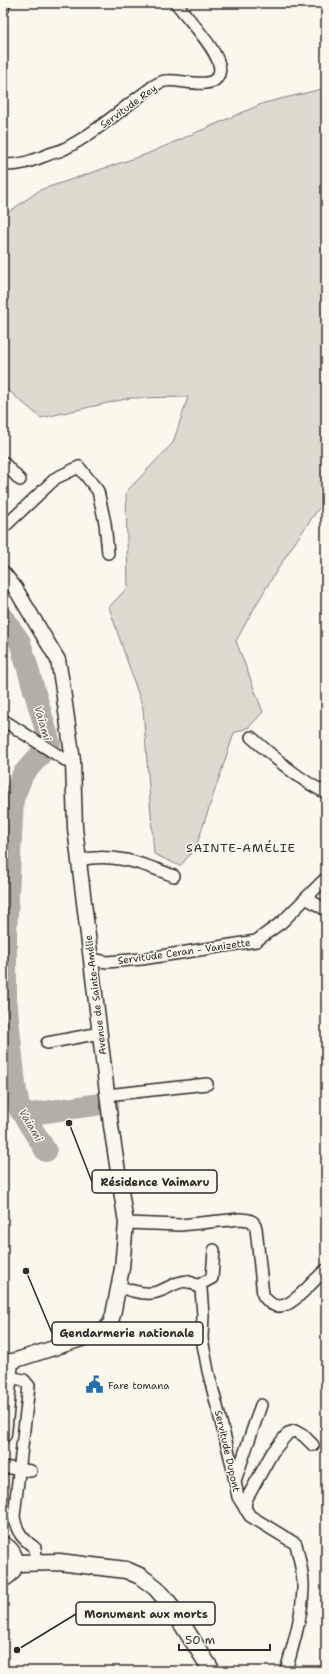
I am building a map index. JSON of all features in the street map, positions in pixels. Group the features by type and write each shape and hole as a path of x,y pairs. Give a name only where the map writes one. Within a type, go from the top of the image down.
{"main road":[{"path":"3,1434 7,1365"},
{"path":"3,1545 13,1554 15,1563 10,1573 3,1578"},
{"path":"15,1563 59,1562 126,1570 140,1576 156,1588 168,1602 212,1671"}],"street":[{"path":"3,9 5,3"},
{"name":"Servitude Rey","path":"3,164 28,162 63,150 98,127 158,83 174,80 203,84 212,82 217,78 220,74 217,58 188,17 176,3"},
{"path":"3,462 20,480"},
{"path":"3,528 56,478 79,467 98,491 108,554"},
{"name":"Avenue de Sainte-Amélie","path":"3,573 15,588 58,660 68,713 73,765 75,828 108,1095 126,1223 122,1268 110,1324 104,1330 88,1337 7,1365"},
{"path":"3,720 73,765"},
{"path":"251,737 308,784 326,793"},
{"path":"80,860 100,856 120,859 137,862 174,876"},
{"name":"Servitude Ceran - Vanizette","path":"91,959 107,962 142,959 256,941 282,922 326,878"},
{"path":"306,898 326,910"},
{"path":"47,1043 100,1033"},
{"path":"108,1095 207,1084"},
{"path":"126,1223 180,1225 226,1220 249,1220 253,1222 256,1228 263,1295 267,1302 272,1306 277,1307 286,1305 294,1300 326,1270"},
{"path":"118,1286 133,1291 153,1293 183,1281 193,1282 197,1286 212,1278 214,1250"},
{"name":"Servitude Dupont","path":"197,1286 201,1289 203,1315 202,1340 208,1371 232,1465 238,1497 250,1516 296,1544 301,1566 303,1589 298,1622 286,1671"},
{"path":"7,1365 24,1380 28,1386 14,1516 15,1524 21,1536 36,1548 37,1562"},
{"path":"235,1481 261,1405"},
{"path":"245,1509 246,1500 272,1453 288,1433 295,1431 304,1436 313,1445"},
{"path":"3,1467 31,1471"}],"shaded area":[{"path":"326,88 326,499 278,568 236,641 263,712 249,727 234,733 196,847 180,866 154,854 143,708 109,607 128,587 126,492 173,443 188,397 130,398 41,418 3,386 3,216 40,190 147,154 264,103"}],"waterway":[{"name":"Vaiami","path":"3,618 20,642 50,744 23,774 13,799 6,933 6,1000 19,1108 46,1151"},
{"path":"24,1115 108,1103"}],"place":[{"name":"Résidence Vaimaru","path":"69,1123"},
{"name":"Gendarmerie nationale","path":"26,1271"},
{"name":"Fare tomana","path":"95,1385"},
{"name":"Monument aux morts","path":"17,1650"}],"district":[{"name":"SAINTE-AMÉLIE","path":"241,848"}]}
